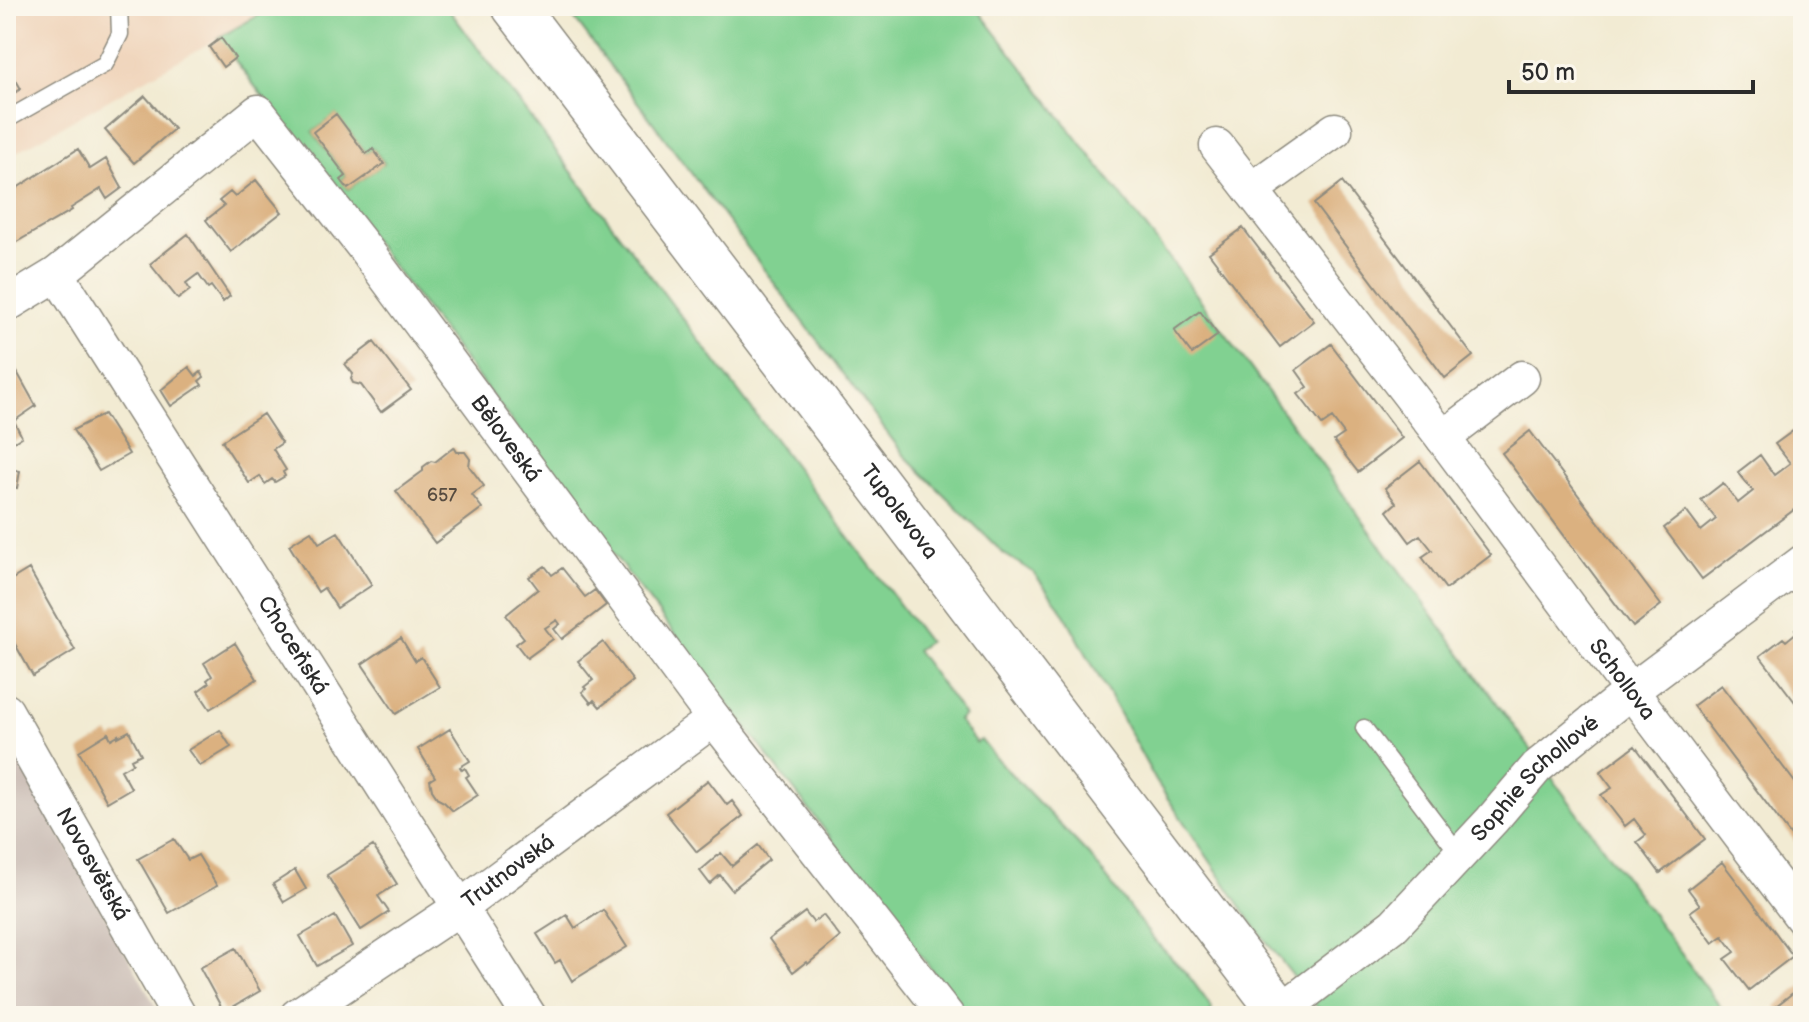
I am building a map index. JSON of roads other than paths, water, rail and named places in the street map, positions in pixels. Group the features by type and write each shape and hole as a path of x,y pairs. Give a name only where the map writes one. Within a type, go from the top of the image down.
{"main road":[{"name":"Tupolevova","path":"514,6 1280,1014"}],"street":[{"name":"Běloveská","path":"6,305 57,274 258,112 363,246 714,719 947,1016"},
{"path":"1251,190 1335,130"},
{"name":"Schollova","path":"1217,146 1443,438 1803,919"},
{"name":"Choceňská","path":"57,274 529,1016"},
{"path":"1443,438 1522,378"},
{"name":"Sophie Schollové","path":"1280,1014 1394,925 1537,767 1631,691 1803,562"},
{"name":"Novosvětská","path":"6,711 179,1016"},
{"name":"Trutnovská","path":"297,1016 459,908 714,719"}],"lane":[{"path":"6,120 105,64 120,34 119,6"},
{"path":"1364,728 1460,855"}]}
